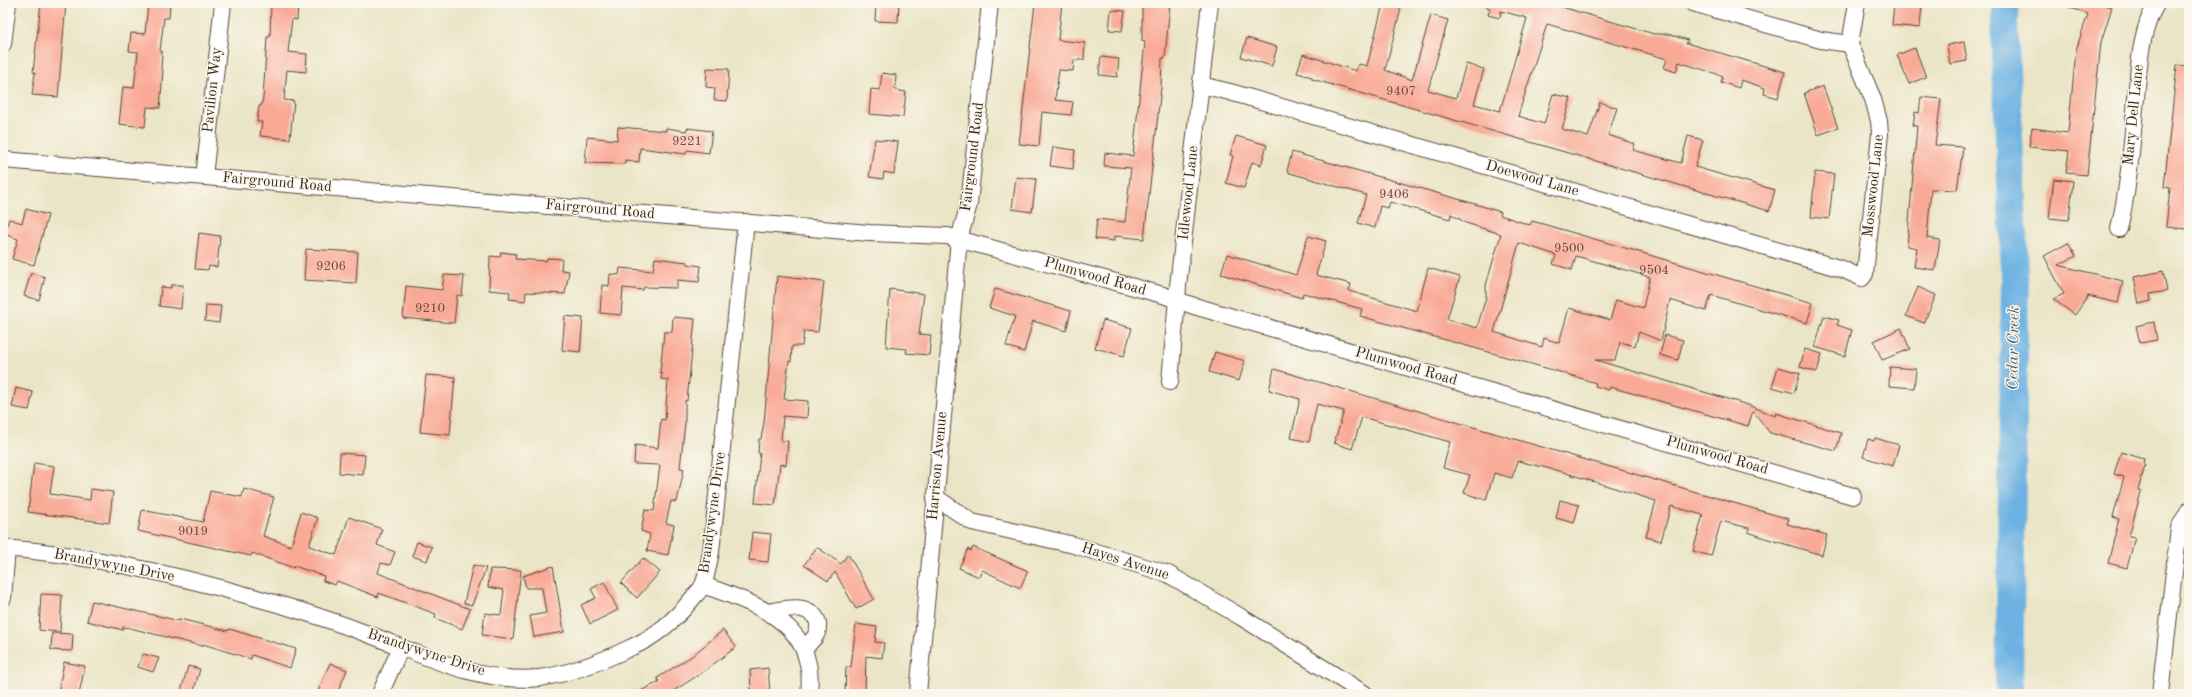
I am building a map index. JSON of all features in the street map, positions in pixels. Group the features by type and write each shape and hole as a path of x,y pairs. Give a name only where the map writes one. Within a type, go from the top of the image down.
{"street":[{"path":"3,44 8,3"},
{"name":"Pavilion Way","path":"204,177 223,3"},
{"name":"Fairground Road","path":"3,160 869,233 947,236 959,239 969,204 990,3"},
{"name":"Idlewood Lane","path":"1170,382 1177,300 1210,3"},
{"path":"1693,3 1821,40 1850,44 1857,3"},
{"name":"Mary Dell Lane","path":"2119,229 2127,188 2140,61 2148,23 2158,3"},
{"name":"Mosswood Lane","path":"1850,44 1873,99 1879,121 1880,134 1864,274 1862,278"},
{"name":"Doewood Lane","path":"1201,85 1230,92 1842,269 1862,278"},
{"name":"Brandywyne Drive","path":"5,548 115,565 203,583 302,611 401,647 476,672 502,677 540,678 569,672 612,656 641,643 668,626 703,585 711,552 746,222"},
{"name":"Plumwood Road","path":"959,239 1177,300 1853,496"},
{"name":"Harrison Avenue","path":"918,694 959,239"},
{"name":"Hayes Avenue","path":"935,497 972,522 1074,545 1168,574 1366,694"},
{"path":"2160,694 2177,536 2179,528 2189,510"},
{"path":"3,598 5,548"},
{"path":"703,585 768,612 779,619 792,632 804,649 808,661 809,694"},
{"path":"768,612 788,608 802,609 814,615 818,622 817,634 804,649"},
{"path":"380,694 401,647"}],"building":[{"path":"41,3 66,3 58,97 32,95 35,73 33,72"},
{"path":"148,3 170,3 169,18 164,18 160,51 162,52 161,70 163,70 160,108 147,107 145,127 119,124 123,87 134,88 138,52 129,51 131,33 145,34"},
{"path":"271,3 298,3 297,20 292,19 288,52 307,54 306,72 287,70 284,100 294,101 290,139 260,136 262,122 257,122 259,106 261,106 263,98 267,37 270,37"},
{"path":"876,3 899,3 898,22 875,21"},
{"path":"1035,3 1062,3 1058,40 1085,43 1084,60 1074,60 1073,71 1059,70 1055,100 1073,102 1071,115 1042,112 1039,146 1019,144"},
{"path":"1142,3 1170,3 1165,58 1162,58 1161,88 1144,239 1114,236 1114,241 1095,239 1097,219 1125,222 1131,168 1104,166 1105,153 1133,156 1145,42 1142,41"},
{"path":"1487,3 1548,3 1654,34 1667,34 1688,40 1686,43 1785,72 1778,98 1764,94 1765,88 1741,80 1739,88 1721,82 1723,76 1679,62 1676,72 1664,68 1667,59 1547,24 1518,116 1544,124 1553,94 1571,98 1562,129 1588,137 1600,102 1617,108 1608,135 1635,144 1633,150 1681,163 1688,136 1703,140 1695,167 1775,190 1769,211 1312,79 1312,77 1297,73 1303,54 1356,71 1358,64 1367,66 1383,4 1401,9 1385,70 1412,80 1431,15 1448,20 1428,90 1456,98 1466,64 1484,69 1474,104 1500,111 1527,18 1501,11 1500,18 1488,15 1490,8 1486,7"},
{"path":"1894,3 1922,3 1920,28 1892,25"},
{"path":"2063,3 2099,3 2112,7 2101,42 2087,175 2066,173 2069,151 2029,147 2032,128 2068,133 2076,50 2088,14 2063,5"},
{"path":"1111,10 1125,11 1122,31 1109,30"},
{"path":"1247,38 1277,47 1272,66 1241,57"},
{"path":"1964,42 1967,61 1950,64 1947,45"},
{"path":"1915,48 1926,77 1909,84 1897,55"},
{"path":"1101,57 1119,59 1117,77 1099,75"},
{"path":"2177,65 2189,66 2189,142 2184,196 2189,197 2189,228 2187,229 2166,227 2170,188 2164,187"},
{"path":"707,68 729,69 727,101 714,100 715,88 706,87"},
{"path":"882,73 896,75 895,90 906,92 903,117 869,114 871,89 880,90"},
{"path":"1823,86 1838,128 1818,135 1804,93"},
{"path":"1921,97 1941,99 1935,145 1963,147 1957,190 1931,189 1927,238 1940,240 1935,270 1914,267 1917,248 1907,246 1917,126 1913,126 1915,112 1919,113"},
{"path":"618,127 666,131 666,128 686,131 687,128 712,131 709,153 687,150 686,154 640,148 639,162 625,160 625,164 585,163 587,137 617,140"},
{"path":"1236,136 1267,145 1261,165 1252,162 1244,188 1226,183 1233,156 1230,155"},
{"path":"875,139 898,142 894,174 884,172 883,179 869,177"},
{"path":"1053,147 1075,150 1073,169 1050,166"},
{"path":"1292,152 1472,203 1501,212 1500,215 1530,225 1532,221 1813,303 1807,323 1711,295 1706,311 1670,300 1661,341 1639,332 1635,346 1620,342 1615,360 1595,360 1748,405 1775,416 1776,413 1841,433 1836,451 1770,433 1753,411 1748,426 1610,387 1609,390 1595,386 1596,383 1560,372 1360,316 1362,309 1303,293 1302,298 1221,274 1227,254 1296,275 1308,236 1326,241 1316,275 1351,284 1349,291 1417,311 1428,268 1460,277 1447,319 1477,328 1486,297 1486,285 1501,234 1466,223 1451,214 1450,219 1390,202 1388,208 1380,206 1375,228 1358,223 1366,195 1287,171","holes":["1519,243 1556,255 1553,264 1572,270 1576,256 1650,277 1643,308 1616,300 1610,320 1569,308 1559,343 1544,338 1542,347 1494,332"]},
{"path":"1815,172 1834,174 1829,219 1811,217"},
{"path":"1016,177 1036,179 1032,212 1012,209"},
{"path":"2054,179 2073,181 2069,220 2049,218"},
{"path":"26,209 48,215 34,265 12,259 18,239 4,234 9,219 22,223"},
{"path":"199,233 220,236 217,267 209,266 208,270 195,269"},
{"path":"2068,243 2076,256 2058,265 2123,281 2118,303 2088,296 2075,315 2053,299 2064,294 2044,256"},
{"path":"306,249 358,252 356,283 304,280"},
{"path":"501,252 516,254 515,259 546,261 547,258 562,259 561,270 569,271 565,294 526,292 525,301 509,299 510,292 489,290 490,256 500,257"},
{"path":"655,258 687,262 687,264 701,266 699,282 677,280 677,288 644,287 643,290 623,288 621,315 600,313 602,285 609,286 610,274 619,275 620,268 653,271"},
{"path":"2163,271 2167,291 2150,294 2151,301 2139,304 2134,277"},
{"path":"31,273 45,277 39,300 24,296"},
{"path":"444,275 464,276 462,296 457,295 454,323 403,318 406,286 442,290"},
{"path":"777,276 824,282 818,332 804,331 802,346 792,346 791,362 789,361 784,399 808,401 807,418 783,416 781,441 788,441 786,465 780,464 775,505 755,503 760,453 758,453 759,439 761,439 764,422"},
{"path":"171,285 183,285 181,309 159,306 161,287 171,288"},
{"path":"1918,287 1936,295 1924,323 1906,316"},
{"path":"890,289 924,294 919,334 931,335 929,355 906,353 907,349 886,347"},
{"path":"995,289 1071,311 1066,331 1033,321 1024,352 1006,346 1015,316 989,308"},
{"path":"206,305 221,306 219,323 205,321"},
{"path":"565,316 583,318 580,352 562,350"},
{"path":"1824,316 1839,320 1837,325 1852,330 1845,356 1815,347"},
{"path":"673,317 695,319 687,401 685,400 685,423 680,468 684,469 677,502 671,501 666,523 674,525 668,555 647,551 650,534 641,531 645,510 654,511 660,465 634,464 635,445 658,448 661,419 665,420 668,380 661,379 662,373 660,373 664,332 672,332"},
{"path":"1103,320 1132,328 1124,356 1095,348"},
{"path":"2154,322 2157,340 2140,343 2136,326"},
{"path":"1901,328 1910,349 1882,360 1874,341"},
{"path":"1665,335 1683,340 1678,360 1660,355"},
{"path":"1805,349 1822,354 1817,372 1800,367"},
{"path":"1215,352 1245,361 1239,381 1209,372"},
{"path":"1778,367 1800,373 1794,393 1772,387"},
{"path":"1890,367 1916,369 1914,388 1889,386"},
{"path":"1274,369 1789,519 1787,524 1827,535 1822,555 1748,532 1749,528 1721,521 1711,556 1693,551 1703,515 1671,506 1661,541 1646,537 1656,501 1563,472 1518,461 1512,478 1494,473 1486,500 1464,493 1470,475 1443,468 1450,442 1362,417 1352,449 1334,443 1344,411 1317,404 1309,442 1291,438 1300,399 1269,390"},
{"path":"426,375 455,377 450,435 420,432"},
{"path":"16,388 33,392 29,410 12,407"},
{"path":"1875,438 1899,445 1893,466 1863,457 1868,439 1874,441"},
{"path":"2121,452 2144,459 2143,464 2145,465 2138,491 2141,492 2129,536 2135,537 2127,568 2108,563 2119,519 2113,517 2124,477 2114,474"},
{"path":"340,453 365,455 363,475 339,473"},
{"path":"34,463 54,466 50,494 90,500 91,489 113,492 109,523 28,512"},
{"path":"244,489 274,497 263,536 291,546 301,512 318,518 309,546 336,555 349,517 382,529 377,545 395,552 390,565 381,563 378,573 470,609 462,629 435,618 436,614 379,593 378,597 337,581 335,585 323,581 324,576 294,566 294,568 252,553 251,556 138,531 142,510 203,522 210,491 242,497"},
{"path":"1560,500 1579,505 1574,523 1556,518"},
{"path":"752,532 771,534 768,562 749,560"},
{"path":"417,542 432,547 427,561 412,556"},
{"path":"817,547 841,564 848,554 874,599 856,609 835,572 828,581 804,565"},
{"path":"973,547 1028,571 1020,588 982,570 979,577 959,568 968,549 971,551"},
{"path":"643,558 660,572 637,598 621,583"},
{"path":"473,565 486,568 472,605 464,603"},
{"path":"553,566 564,632 534,637 530,616 546,613 542,588 526,588 523,576"},
{"path":"490,569 521,570 513,639 482,635 485,613 501,615 504,590 488,587"},
{"path":"604,582 618,610 590,624 581,605 596,598 591,589"},
{"path":"41,594 62,595 60,632 39,630"},
{"path":"92,601 180,621 180,619 228,631 229,629 296,649 290,668 252,655 251,659 203,644 202,646 130,628 123,627 123,630 87,621"},
{"path":"856,624 877,627 875,642 884,643 882,658 866,656 865,694 845,694 846,667 851,667"},
{"path":"723,630 736,647 703,672 669,694 634,694 659,682 657,678 692,656"},
{"path":"52,633 73,634 72,651 51,650"},
{"path":"143,654 159,658 153,672 138,667"},
{"path":"64,662 85,666 79,694 58,694"},
{"path":"330,663 347,670 337,694 317,694"},
{"path":"188,666 200,669 193,694 181,691"},
{"path":"768,668 770,694 751,694 750,670"}],"waterway":[{"name":"Cedar Creek","path":"2006,3 2004,21 2015,274 2009,694"}]}
